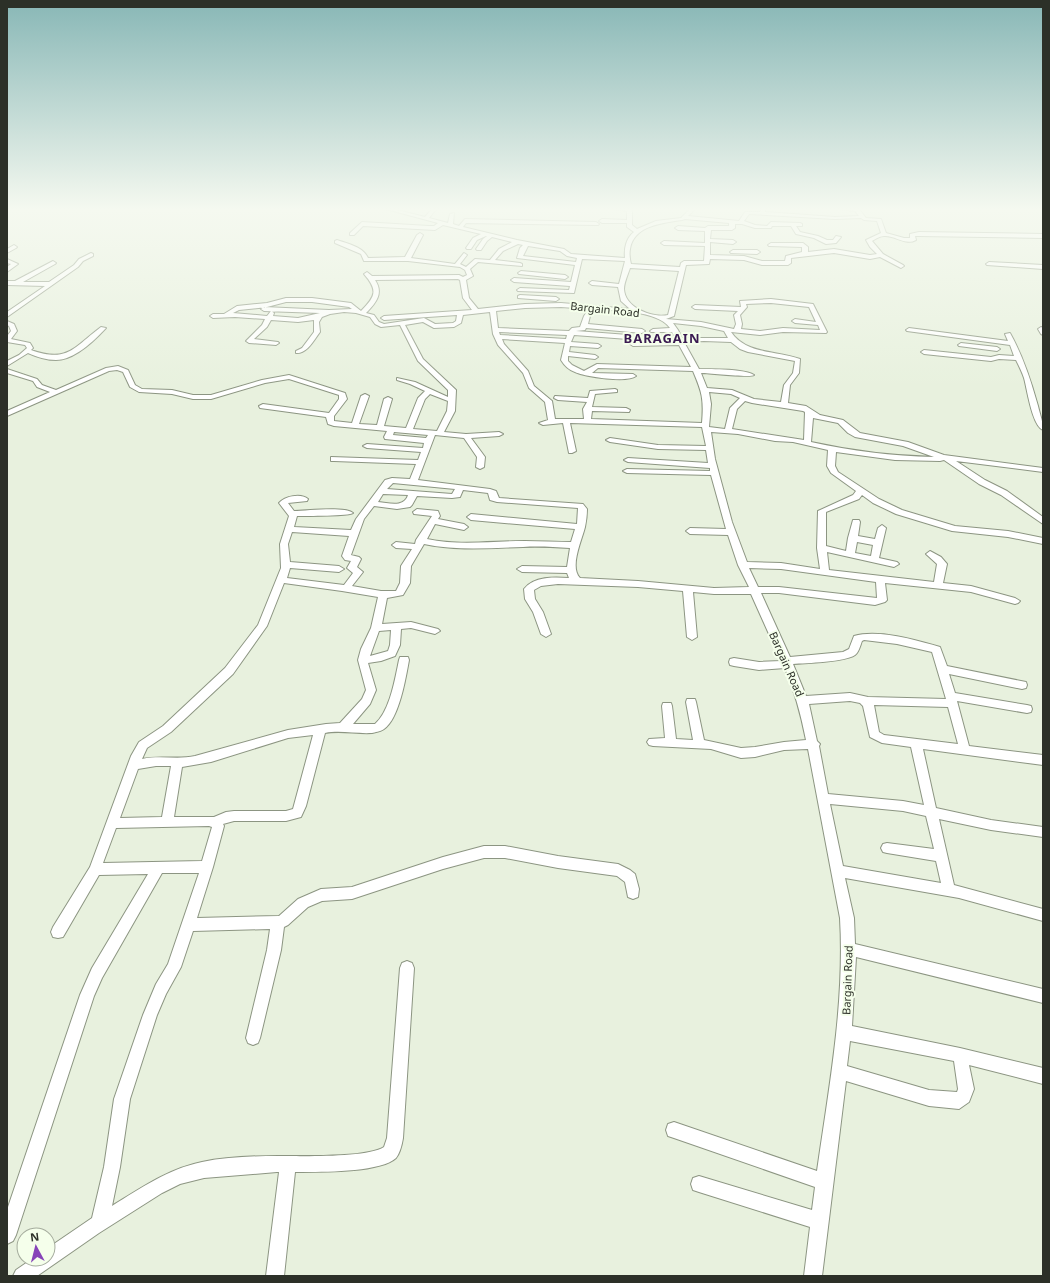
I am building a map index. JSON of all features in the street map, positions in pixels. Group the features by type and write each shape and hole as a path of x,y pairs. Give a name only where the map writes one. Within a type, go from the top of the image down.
{"street":[{"path":"16,283 44,268"},
{"path":"7,315 73,268"},
{"path":"414,272 416,268"},
{"path":"360,312 377,295 377,286 369,276 414,272 463,279 470,276 469,268"},
{"path":"491,268 519,269"},
{"path":"514,268 574,281"},
{"path":"572,292 520,294 569,302 572,292 577,268"},
{"path":"627,268 621,286 624,301 638,311"},
{"path":"662,268 682,269 670,316 664,320"},
{"path":"528,276 574,281"},
{"path":"463,279 466,298 474,311 472,320"},
{"path":"514,280 574,281"},
{"path":"7,283 50,284"},
{"path":"592,283 621,286"},
{"path":"225,316 233,310 248,307 267,305 280,301 308,300 348,304 360,312"},
{"name":"Bargain Road","path":"384,318 460,313 569,302 593,308 638,311 664,320 679,338 697,370 705,390 707,404 706,427 712,461 731,532 754,591 788,662 803,700 814,744 847,918 849,949 844,1032 813,1276"},
{"path":"664,320 701,324 726,330 765,334 783,330 822,333 824,331 811,305 809,304 743,302 743,310"},
{"path":"248,307 328,312 349,310 372,316 377,323 383,326 424,320 434,326 454,324 459,322 460,313"},
{"path":"695,307 743,310"},
{"path":"593,308 587,316 582,329 574,329 571,334 565,359 573,369 584,373 603,376 633,376"},
{"path":"273,309 265,326 249,341 276,343"},
{"path":"493,309 498,338 507,353 526,372 530,387 548,401 552,412 552,422"},
{"path":"737,331 739,324 737,315 743,310"},
{"path":"213,316 298,320 319,316 328,312"},
{"path":"298,352 304,349 317,332 316,322 319,316"},
{"path":"795,321 821,324"},
{"path":"7,323 12,325 14,330 7,340 28,344 30,348 7,364"},
{"path":"402,324 420,360 450,387 452,400 451,411 429,441 413,482"},
{"path":"584,326 642,331"},
{"path":"27,351 55,358 61,358 78,348 103,328"},
{"path":"496,330 628,337"},
{"path":"726,330 733,340 746,350 777,354 798,360 796,374 787,385 784,405"},
{"path":"909,330 1012,343"},
{"path":"653,331 679,338"},
{"path":"1008,334 1027,377 1035,409 1043,428"},
{"path":"498,338 523,338 598,346"},
{"path":"633,344 679,338 733,340"},
{"path":"992,340 1000,357"},
{"path":"961,345 997,349"},
{"path":"924,352 991,359 1000,357 1018,358"},
{"path":"565,354 595,357"},
{"path":"584,373 592,371 597,366 673,367 751,375"},
{"path":"7,414 113,368 125,370 132,386 141,392 178,393 198,397 219,395 264,381 289,377 343,394 343,399 330,416 331,422 334,424 392,428 466,436 499,434"},
{"path":"7,371 35,380 39,386 55,392"},
{"path":"400,379 414,382 443,398 452,400"},
{"path":"705,390 742,394 752,402 801,407 817,417 844,424 851,433 905,444 946,458 982,482 1004,493 1043,521"},
{"path":"409,430 422,398 429,391"},
{"path":"588,421 587,409 593,391 615,391"},
{"path":"728,431 734,408 742,394"},
{"path":"355,425 365,396"},
{"path":"558,398 590,400"},
{"path":"380,427 388,399"},
{"path":"285,402 316,407 314,413"},
{"path":"7,404 18,409"},
{"path":"263,406 330,416"},
{"path":"587,409 626,410"},
{"path":"806,443 809,433 809,411"},
{"path":"566,421 572,451"},
{"path":"543,423 588,421 706,427 806,443 832,449 895,458 946,458 1043,470"},
{"path":"392,428 388,437 429,441"},
{"path":"466,436 480,457 480,467"},
{"path":"610,440 630,442 712,461"},
{"path":"367,446 425,450"},
{"path":"832,449 832,469 876,501 899,512 944,526 969,531 1008,534 1043,541"},
{"path":"649,455 712,461"},
{"path":"334,458 421,462"},
{"path":"628,460 712,461"},
{"path":"627,472 712,461"},
{"path":"346,588 358,572 352,568 356,559 348,558 346,556 360,519 388,482 392,480 492,492 493,498 498,500 580,506 583,510 581,527 574,545 571,570 573,577 577,581"},
{"path":"382,491 455,496 460,488"},
{"path":"824,573 821,548 820,515 822,511 856,497 861,490"},
{"path":"371,503 406,506 409,504 413,494"},
{"path":"58,932 95,869 135,765 137,756 143,745 167,729 234,664 264,623 287,565 284,544 293,520 293,514 283,504 283,502 304,499"},
{"path":"293,514 325,512 349,513"},
{"path":"320,530 325,512"},
{"path":"282,580 398,595 402,591 405,580 405,568 433,521 435,513 417,512"},
{"path":"471,517 581,527"},
{"path":"433,521 464,527"},
{"path":"850,554 856,522"},
{"path":"874,560 882,528"},
{"path":"289,529 320,530 351,533 354,535"},
{"path":"690,531 731,532"},
{"path":"852,538 879,543"},
{"path":"396,545 574,545"},
{"path":"821,548 894,564"},
{"path":"930,554 938,559 942,564 938,585"},
{"path":"287,565 339,569"},
{"path":"743,565 782,566 824,573 971,589 1015,601"},
{"path":"522,569 571,570"},
{"path":"546,634 538,612 530,600 529,589 540,583 577,581 589,583 638,584 732,592 779,590 874,602 882,600 880,579"},
{"path":"688,589 692,637"},
{"path":"343,728 366,701 371,690 363,668 363,660 366,649 376,628 383,594"},
{"path":"376,628 416,625 435,631"},
{"path":"363,660 387,657 393,653 396,645 396,626"},
{"path":"734,662 759,666 843,656 854,651 858,638 868,636 936,650 940,659 965,750"},
{"path":"135,765 155,761 177,763 204,759 285,735 320,730 324,728 373,728 383,724 388,715 401,678 404,660"},
{"path":"942,669 1022,685"},
{"path":"803,700 857,697 866,701 951,700 1027,709"},
{"path":"866,701 872,729 877,737 890,741 1043,760"},
{"path":"691,702 699,744"},
{"path":"667,706 671,743"},
{"path":"112,823 215,822 220,819 234,816 286,816 297,813 320,730"},
{"path":"653,742 716,745 734,752 749,753 784,746 814,744"},
{"path":"916,744 949,890"},
{"path":"167,822 177,763"},
{"path":"824,798 898,805 991,824 1043,832"},
{"path":"100,1222 112,1167 122,1099 150,1016 161,989 174,967 217,832 218,826 215,822"},
{"path":"887,848 942,856"},
{"path":"188,925 283,921 310,898 321,895 352,893 443,863 494,851 625,872 633,884 633,893"},
{"path":"95,869 207,867"},
{"path":"7,1235 87,995 97,973 158,868"},
{"path":"838,871 949,890 1043,915"},
{"path":"253,1038 273,956 278,922"},
{"path":"849,949 872,956 996,983 1043,996"},
{"path":"56,1253 159,1184 185,1173 221,1168 346,1162 380,1158 388,1154 393,1147 407,968"},
{"path":"844,1032 1001,1064 1043,1076"},
{"path":"839,1070 865,1080 929,1098 959,1101 964,1098 966,1089 960,1055"},
{"path":"674,1130 824,1182"},
{"path":"275,1276 288,1165"},
{"path":"699,1184 819,1221"},
{"path":"22,1276 35,1267"}],"district":[{"name":"BARAGAIN","path":"662,338"}]}
